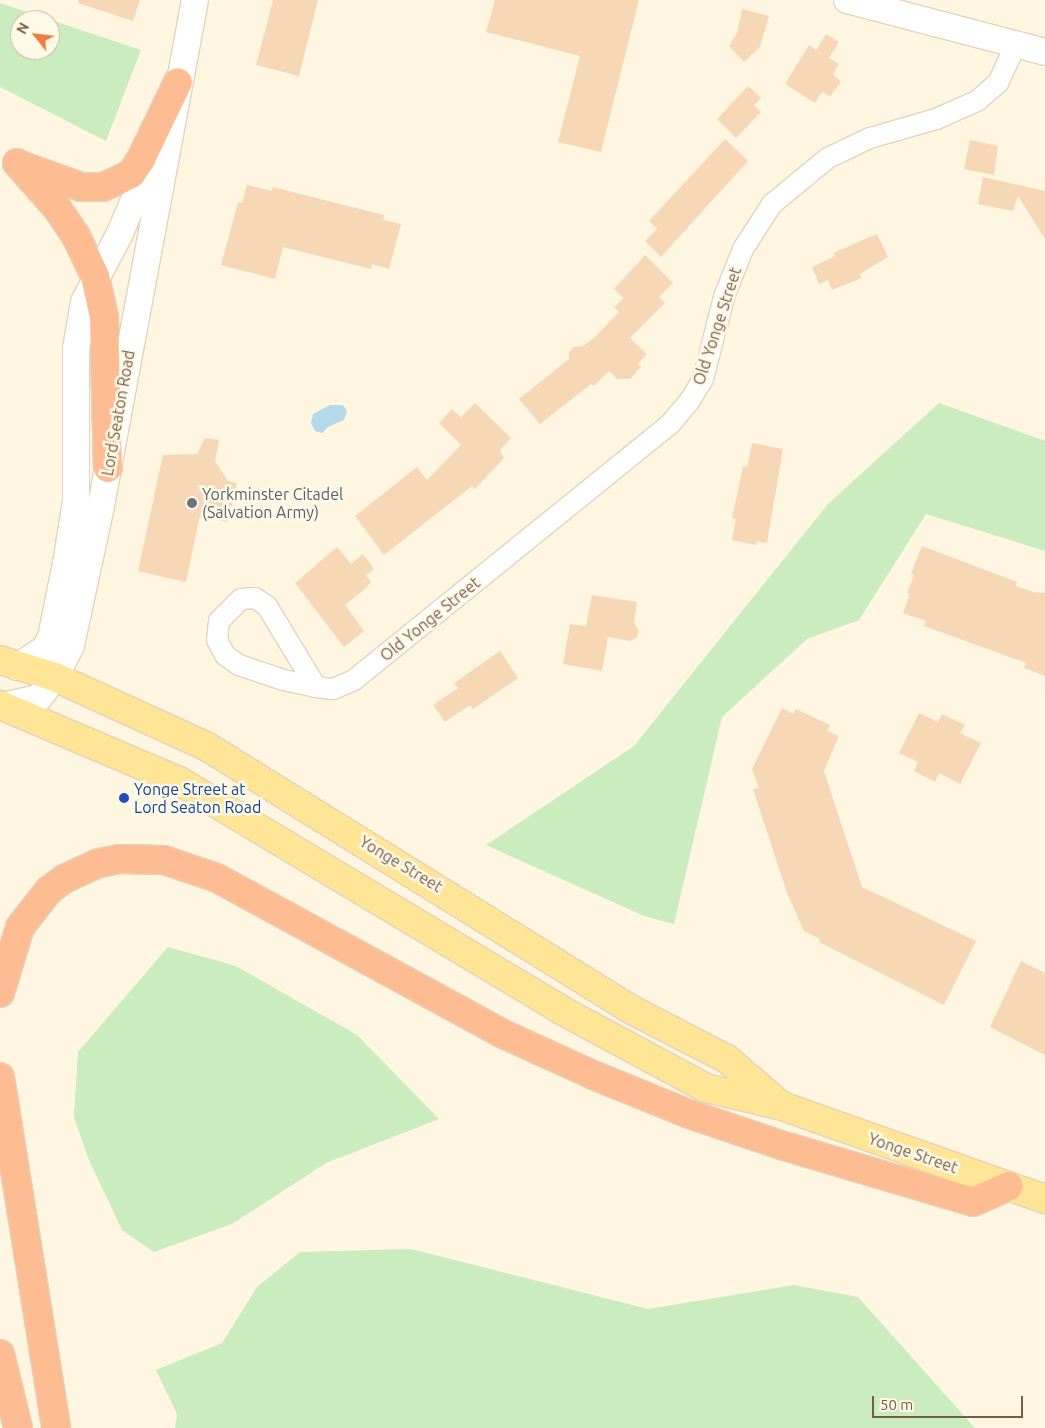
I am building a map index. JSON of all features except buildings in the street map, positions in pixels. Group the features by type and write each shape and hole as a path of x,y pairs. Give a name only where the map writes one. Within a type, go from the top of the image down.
{"highway":[{"path":"8,159 81,186 103,187 131,174 141,159 178,82"},
{"path":"8,159 66,222 95,276 104,317 108,468"},
{"path":"0,993 20,927 49,890 64,879 99,863 119,859 164,860 217,878 502,1033 593,1075 688,1114 781,1145 973,1202 1009,1186"},
{"path":"0,1077 56,1428"},
{"path":"0,1354 18,1428"}],"main road":[{"name":"Yonge Street","path":"9,663 55,677 206,746 632,1010 726,1059 782,1106"},
{"name":"Yonge Street","path":"1,706 179,781 563,1011 706,1088 782,1106 1045,1199"}],"street":[{"name":"Lord Seaton Road","path":"1,706 39,698 55,677 71,645 108,468 178,82 195,0"},
{"path":"846,0 1045,52"},
{"name":"Old Yonge Street","path":"316,687 266,606 255,598 240,599 219,621 217,640 225,655 239,665 283,680 316,687 333,689 354,680 671,423 690,400 703,379 724,297 743,249 772,204 828,158 870,138 936,119 977,101 998,83 1016,44"},
{"name":"Lord Seaton Road","path":"9,663 44,649 51,637 76,501 76,348 84,302 95,276 120,232 152,158 178,82"}],"green space":[{"path":"0,3 21,10 10,10 10,60 60,60 60,23 141,50 106,141 0,87"},
{"path":"939,403 1045,441 1045,551 926,514 859,620 807,639 722,717 674,924 644,916 486,845 634,746 828,504"},
{"path":"168,947 236,966 357,1035 439,1119 326,1163 232,1224 154,1252 122,1230 88,1158 74,1117 78,1052"},
{"path":"411,1249 648,1309 794,1285 858,1297 975,1428 175,1428 177,1414 156,1370 222,1343 257,1287 300,1252"}],"water":[{"path":"330,405 343,405 347,411 344,420 328,427 322,433 315,431 311,423 313,414"}],"place":[{"name":"Yorkminster Citadel (Salvation Army)","path":"192,503"},
{"name":"Yonge Street at Lord Seaton Road","path":"124,798"}]}
